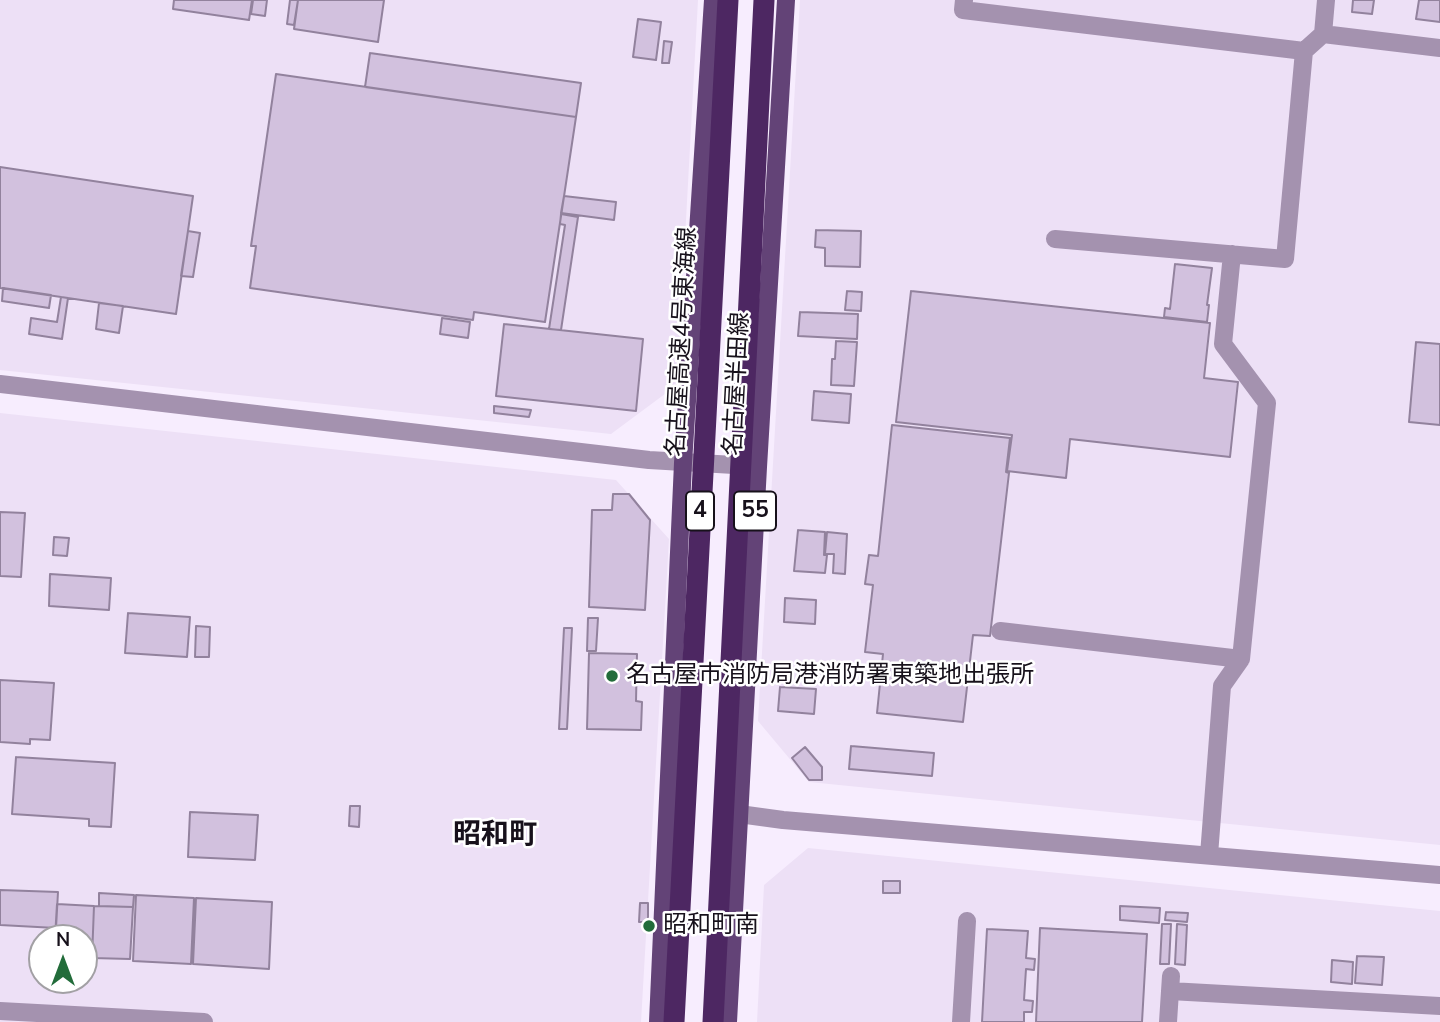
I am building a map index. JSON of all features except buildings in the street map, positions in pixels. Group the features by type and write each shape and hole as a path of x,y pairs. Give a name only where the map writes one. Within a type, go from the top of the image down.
{"highway":[{"name":"名古屋高速4号東海線","path":"674,1022 728,0"},
{"name":"4","path":"713,1022 764,0"}],"main road":[{"name":"名古屋半田線","path":"657,1022 684,463 713,0"},
{"name":"名古屋半田線","path":"728,1022 786,0"}],"street":[{"path":"964,0 963,10 1304,51"},
{"path":"1055,239 1286,259 1304,51 1323,34 1326,0"},
{"path":"1323,34 1440,48"},
{"path":"1209,855 1222,686 1241,659 1267,403 1223,344 1232,254"},
{"path":"0,384 684,463 758,467"},
{"path":"1000,631 1241,659"},
{"path":"739,814 783,820 1440,875"},
{"path":"961,1022 967,921"},
{"path":"1168,1022 1171,984 1440,1006"},
{"path":"0,1011 204,1022"}],"shaded area":[{"path":"0,0 698,0 677,385 611,434 0,370"},
{"path":"800,0 1440,0 1440,845 809,782 758,721"},
{"path":"0,413 616,480 669,539 641,1022 0,1022"},
{"path":"808,848 1440,911 1440,1022 757,1022 764,885"}],"place":[{"name":"名古屋市消防局港消防署東築地出張所","path":"612,676"},
{"name":"昭和町南","path":"649,926"}],"district":[{"name":"昭和町","path":"495,836"}]}
